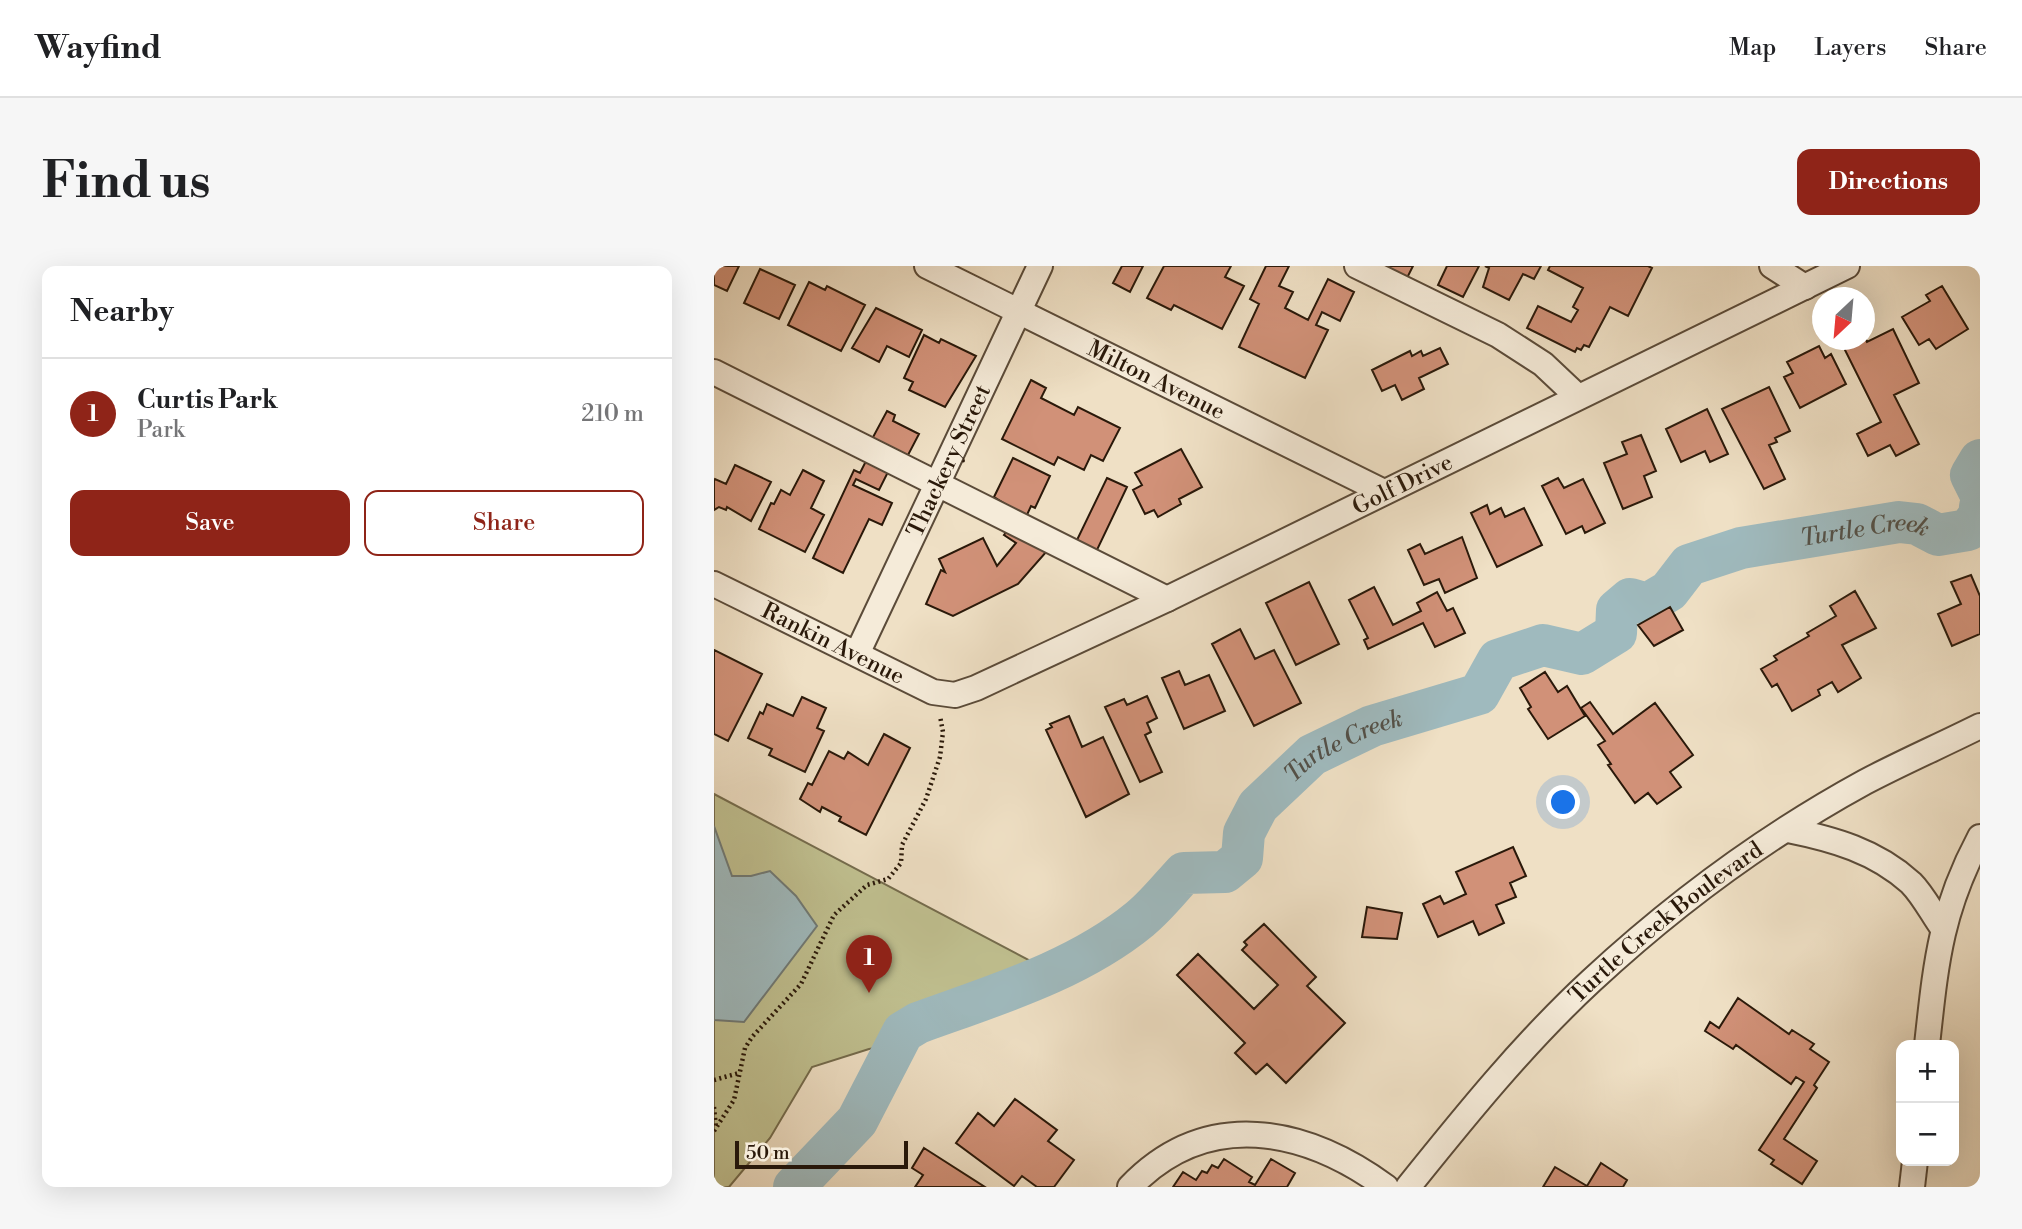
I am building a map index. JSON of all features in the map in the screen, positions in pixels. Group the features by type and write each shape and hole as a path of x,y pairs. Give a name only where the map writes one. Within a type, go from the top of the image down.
{"street":[{"name":"Milton Avenue","path":"927,266 1384,492"},
{"name":"Thackery Street","path":"857,654 1040,266"},
{"path":"1357,266 1498,335 1543,364 1578,397"},
{"path":"1772,266 1805,287"},
{"name":"Golf Drive","path":"948,695 976,688 1167,600 1847,266"},
{"path":"714,372 938,482 1167,600"},
{"name":"Rankin Avenue","path":"714,584 948,695"},
{"name":"Turtle Creek Boulevard","path":"1408,1187 1512,1065 1589,983 1638,939 1730,869 1865,782 1980,726"},
{"path":"1788,830 1854,847 1882,861 1912,885 1942,927"},
{"path":"1928,1040 1942,927 1962,871 1980,837"},
{"path":"1130,1187 1145,1171 1192,1145 1251,1135 1285,1136 1316,1145 1353,1163 1386,1187"},
{"path":"1912,1187 1914,1166"}],"path":[{"path":"715,1130 734,1100 739,1073 752,1037 801,984 834,915 867,885 888,879 901,863 902,845 926,799 940,757 943,732 939,708 948,695"},
{"path":"714,1080 739,1073"},
{"path":"714,1107 715,1130"}],"green space":[{"path":"714,794 1061,977 927,1039 869,1049 812,1067 770,1138 729,1187 714,1187"}],"water":[{"path":"714,826 732,876 751,876 770,871 796,896 817,926 744,1022 714,1020"}],"building":[{"path":"714,266 739,266 727,291 714,285"},
{"path":"1122,266 1143,266 1130,292 1113,283"},
{"path":"1164,266 1231,266 1225,277 1244,286 1222,329 1174,305 1171,310 1147,298"},
{"path":"1266,266 1289,266 1279,286 1293,292 1285,308 1308,320 1328,279 1354,292 1340,321 1322,312 1316,325 1328,330 1305,378 1239,347 1259,304 1250,299"},
{"path":"1374,266 1413,266 1405,282"},
{"path":"1447,266 1479,266 1463,297 1438,285"},
{"path":"1485,266 1541,266 1534,279 1523,274 1509,300 1483,287 1489,268"},
{"path":"1550,266 1652,268 1628,316 1610,307 1589,347 1584,345 1581,350 1577,348 1575,352 1527,328 1538,306 1571,322 1578,310 1573,307 1583,288 1548,270"},
{"path":"760,269 795,285 779,319 744,303"},
{"path":"809,282 825,290 827,286 865,305 841,351 788,325"},
{"path":"1942,286 1968,329 1936,349 1929,339 1919,345 1902,317 1930,301 1926,295"},
{"path":"876,308 922,330 909,357 887,346 879,362 852,348"},
{"path":"1893,329 1919,383 1894,395 1919,444 1896,456 1890,445 1868,456 1857,434 1881,422 1845,350 1875,350 1875,338"},
{"path":"924,335 939,343 941,339 976,356 945,407 909,390 913,382 904,378"},
{"path":"1440,348 1448,364 1419,378 1424,389 1402,400 1395,385 1382,391 1372,370 1410,351 1412,356 1421,351 1423,356"},
{"path":"1812,350 1821,350 1825,358 1831,354 1846,384 1800,408 1784,377 1793,373 1787,362"},
{"path":"1031,380 1046,388 1041,398 1074,415 1078,407 1120,428 1103,461 1091,455 1084,470 1058,457 1054,465 1002,439"},
{"path":"1769,387 1790,431 1775,438 1777,442 1769,445 1785,479 1764,489 1722,409"},
{"path":"1707,409 1728,454 1710,462 1705,451 1681,462 1666,429"},
{"path":"887,411 895,415 893,421 919,434 907,457 872,439"},
{"path":"1641,435 1656,471 1644,476 1652,497 1623,509 1604,463 1627,454 1622,442"},
{"path":"1181,449 1202,487 1179,499 1181,504 1158,517 1154,510 1145,514 1133,490 1142,485 1135,473"},
{"path":"868,457 890,468 879,490 856,479 853,485 892,503 882,525 869,519 843,573 813,558 854,470 860,473"},
{"path":"1013,458 1050,476 1035,508 1031,506 1026,517 994,497"},
{"path":"735,465 771,482 751,521 727,507 726,510 719,507 714,510 714,481 715,479 726,484"},
{"path":"803,470 824,481 811,508 824,515 805,552 759,529 771,503 774,504 781,490 790,495"},
{"path":"1107,478 1127,487 1096,552 1076,542"},
{"path":"1558,478 1564,488 1583,479 1605,523 1585,533 1582,526 1566,534 1542,486"},
{"path":"1487,505 1490,514 1501,508 1505,517 1524,508 1542,545 1497,567 1471,513"},
{"path":"1010,527 1047,551 1018,584 953,616 926,604 941,570 945,572 939,559 983,538 997,566 1016,543 1004,535"},
{"path":"1462,537 1477,578 1445,593 1439,579 1424,585 1408,550 1420,544 1425,554"},
{"path":"1971,575 1980,596 1980,634 1952,646 1938,614 1961,604 1951,582"},
{"path":"1309,582 1339,644 1296,665 1266,603"},
{"path":"1374,587 1393,625 1421,611 1417,603 1437,592 1447,611 1453,608 1465,633 1435,647 1423,623 1368,649 1364,640 1368,638 1349,600"},
{"path":"1855,591 1876,628 1842,645 1861,678 1838,692 1832,682 1818,690 1820,695 1792,711 1777,684 1772,687 1761,669 1777,660 1774,656 1809,636 1807,633 1836,616 1830,606"},
{"path":"1670,607 1683,630 1654,646 1638,625"},
{"path":"1240,629 1255,659 1274,650 1301,703 1254,726 1212,644"},
{"path":"714,650 762,674 728,741 714,734"},
{"path":"1179,671 1185,685 1209,675 1225,711 1184,729 1162,678"},
{"path":"1545,672 1558,692 1567,686 1585,716 1548,739 1528,709 1531,707 1520,688"},
{"path":"1147,696 1157,718 1147,723 1151,732 1145,735 1162,772 1140,782 1105,707 1124,699 1127,705"},
{"path":"802,697 826,708 817,728 824,731 805,772 769,755 772,749 748,738 760,712 763,714 767,704 793,716"},
{"path":"1590,702 1613,734 1655,703 1693,755 1670,772 1681,787 1657,804 1648,793 1635,803 1608,765 1611,764 1598,745 1605,741 1581,708"},
{"path":"1069,716 1082,747 1103,737 1129,794 1086,817 1046,730 1052,727 1050,724"},
{"path":"884,734 910,748 866,835 839,821 841,817 822,807 820,812 800,799 808,783 812,785 829,751 844,759 848,752 868,765"},
{"path":"1513,847 1526,876 1510,883 1516,897 1496,905 1504,923 1479,935 1473,921 1438,937 1423,904 1440,896 1444,904 1466,894 1456,872"},
{"path":"1367,907 1402,913 1397,939 1362,937"},
{"path":"1264,924 1316,977 1307,986 1345,1023 1286,1083 1267,1064 1256,1074 1235,1053 1245,1043 1177,975 1198,954 1254,1009 1278,985 1242,950 1247,945 1244,942"},
{"path":"1738,998 1789,1034 1792,1030 1814,1044 1810,1049 1829,1062 1814,1085 1817,1088 1784,1139 1817,1161 1802,1184 1771,1164 1774,1160 1759,1150 1804,1082 1796,1077 1791,1084 1736,1045 1733,1049 1705,1031 1710,1022 1719,1028"},
{"path":"1015,1099 1057,1130 1048,1141 1074,1160 1054,1187 1037,1187 1022,1176 1014,1186 956,1143 978,1113 994,1126"},
{"path":"924,1148 985,1187 915,1187 923,1175 912,1168"},
{"path":"1224,1159 1252,1177 1249,1182 1255,1185 1271,1159 1295,1173 1287,1187 1173,1187 1183,1172 1196,1180 1202,1171 1207,1173 1212,1165 1218,1168"},
{"path":"1601,1163 1627,1180 1623,1187 1543,1187 1555,1167 1587,1186"}],"waterway":[{"name":"Turtle Creek","path":"1980,460 1971,475 1980,493"},
{"name":"Turtle Creek","path":"794,1187 857,1121 903,1032 918,1023 1062,968 1089,953 1140,919 1184,873 1225,872 1242,858 1244,833 1258,806 1312,755 1372,726 1479,694 1498,660 1543,645 1582,654 1616,633 1617,610 1630,599 1647,604 1669,591 1689,565 1741,548 1899,522 1917,524 1938,535 1968,530 1979,516 1980,507"}],"place":[{"name":"Curtis Park","path":"869,993"}]}
